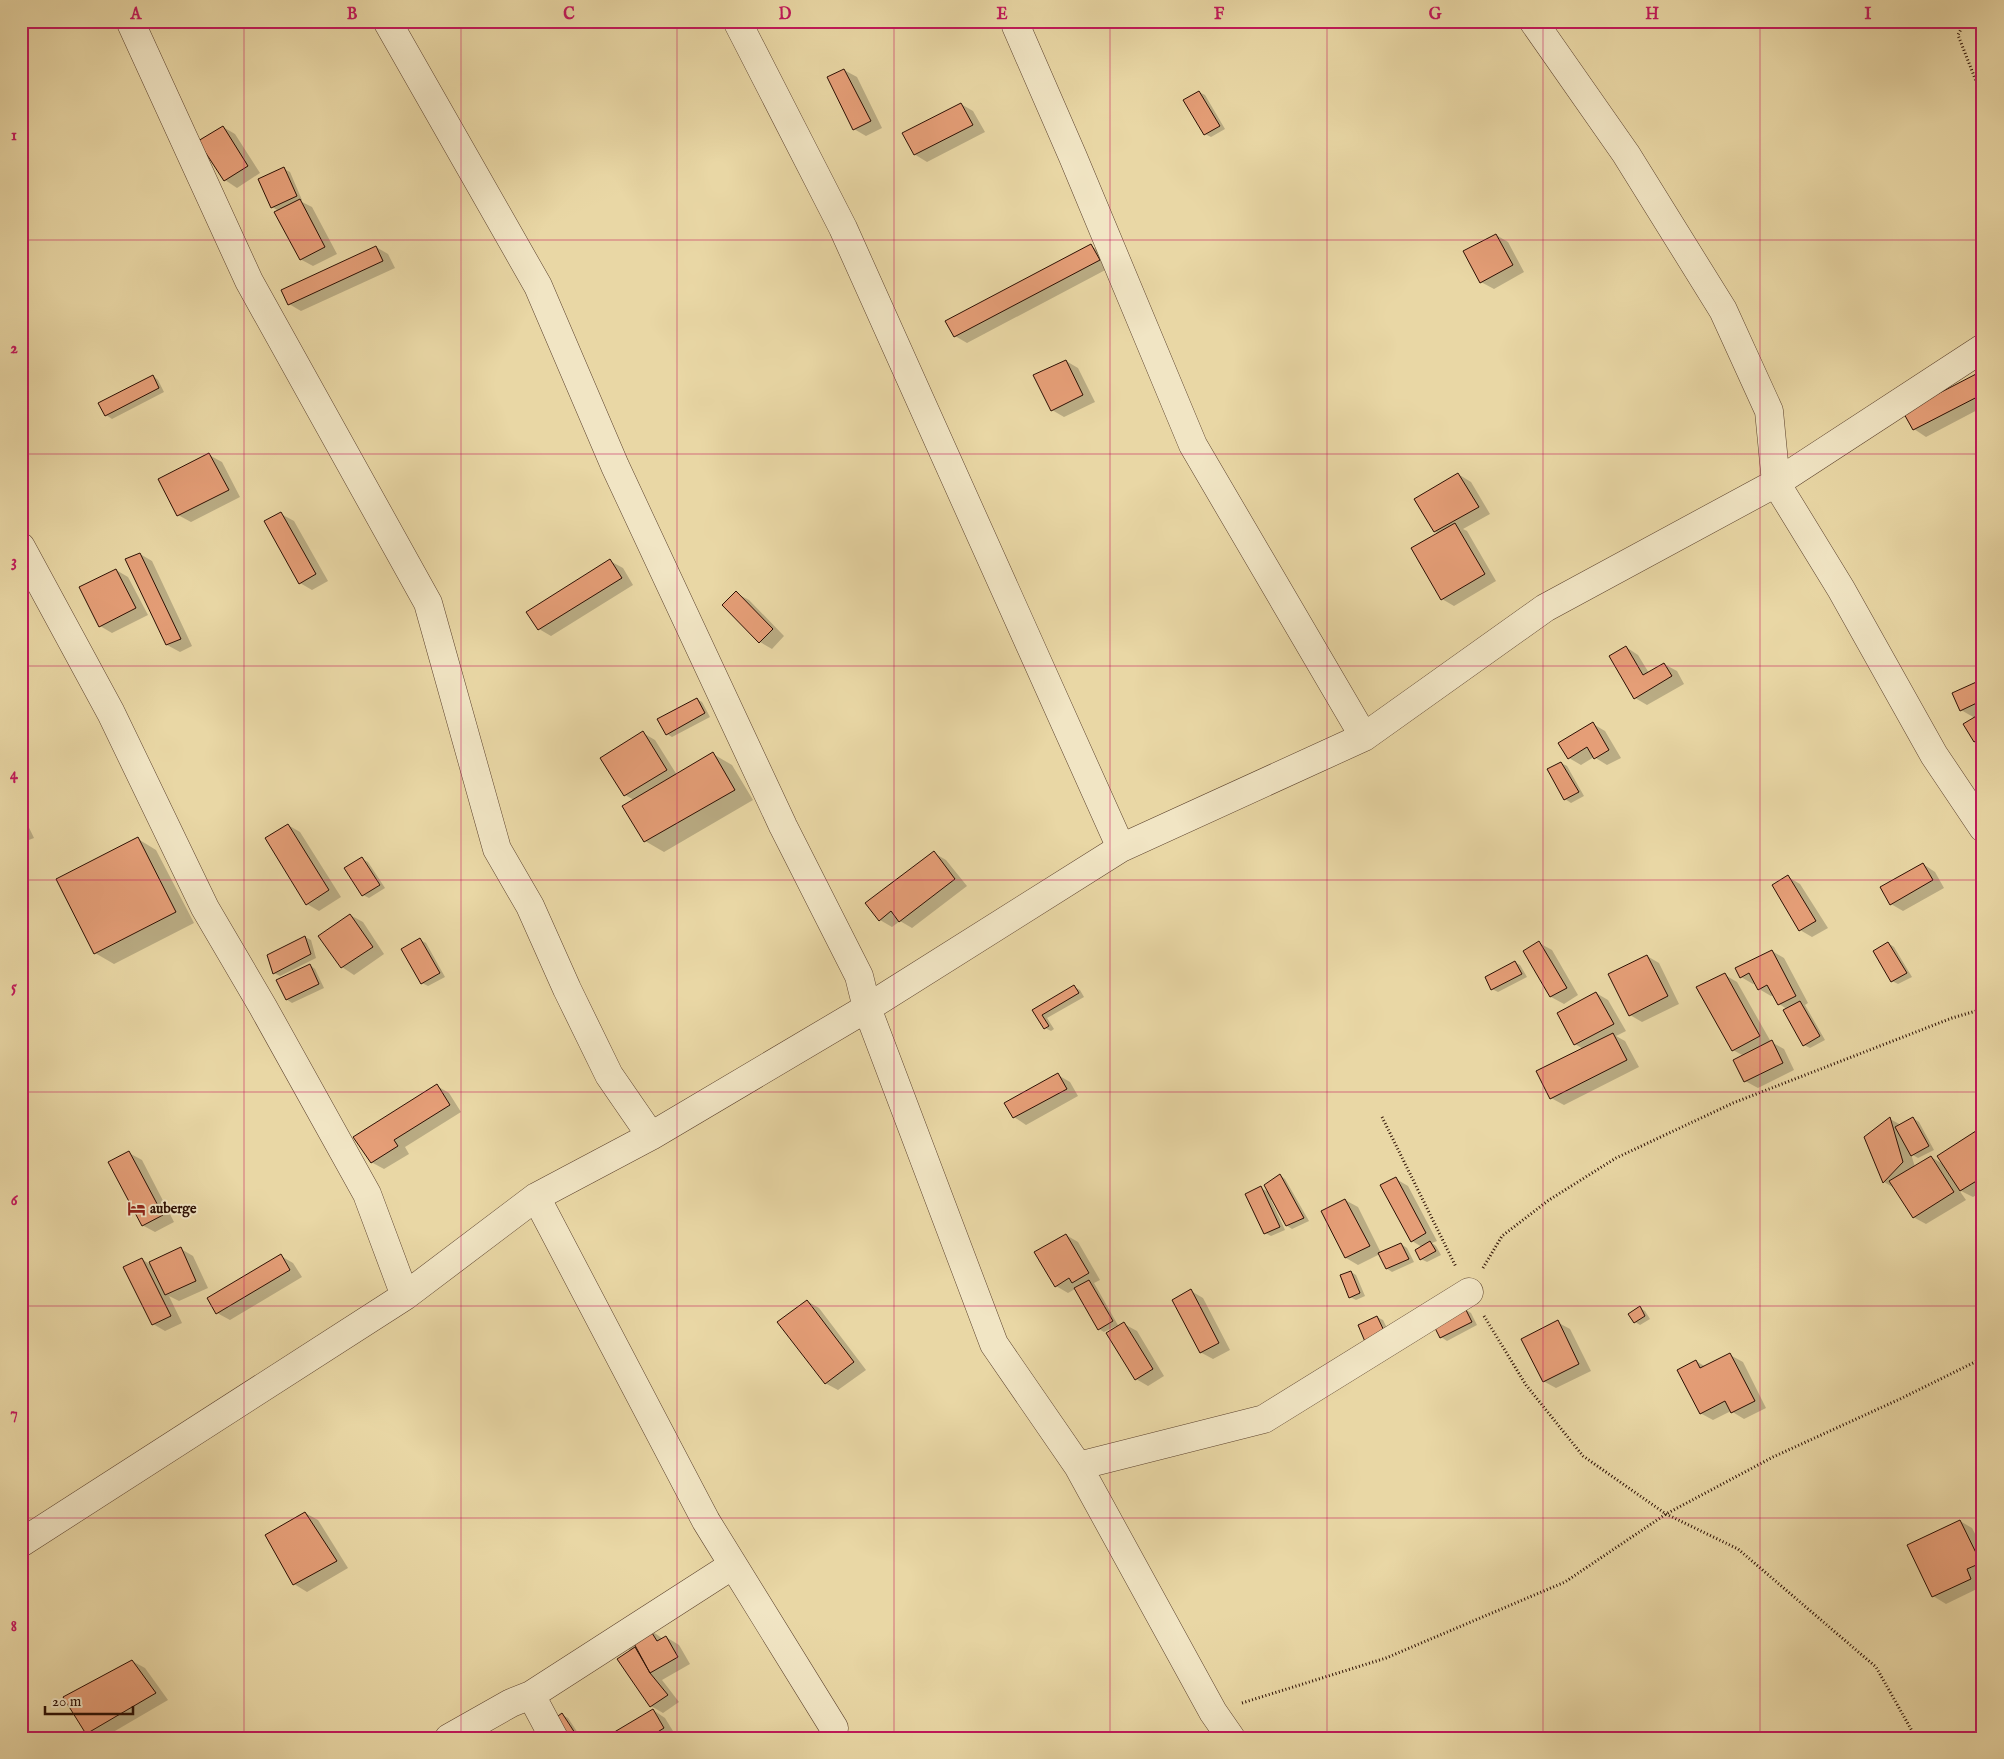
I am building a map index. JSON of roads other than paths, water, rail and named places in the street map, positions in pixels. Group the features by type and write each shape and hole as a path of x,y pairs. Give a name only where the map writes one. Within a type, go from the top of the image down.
{"street":[{"path":"130,21 249,281 428,603 497,850 530,906 567,989 609,1075 651,1136"},
{"path":"387,21 538,286 632,502 783,826 859,976 867,1008 994,1344 1078,1466 1213,1712 1231,1738"},
{"path":"737,21 843,228 1121,848"},
{"path":"1534,21 1626,154 1723,310 1769,410 1776,483 1841,589 1934,755 1983,828"},
{"path":"1016,26 1074,157 1193,445 1364,737"},
{"path":"21,1543 405,1296 536,1197 651,1136 867,1008 1121,848 1364,737 1545,608 1776,483 1983,348"},
{"path":"21,547 111,713 205,908 263,1007 367,1194 405,1296"},
{"path":"536,1197 706,1521 834,1728"},
{"path":"1078,1466 1264,1420 1469,1292"},
{"path":"449,1738 511,1703 531,1694 733,1566"},
{"path":"531,1694 554,1738"}],"place":[{"name":"auberge","path":"136,1208"}]}
